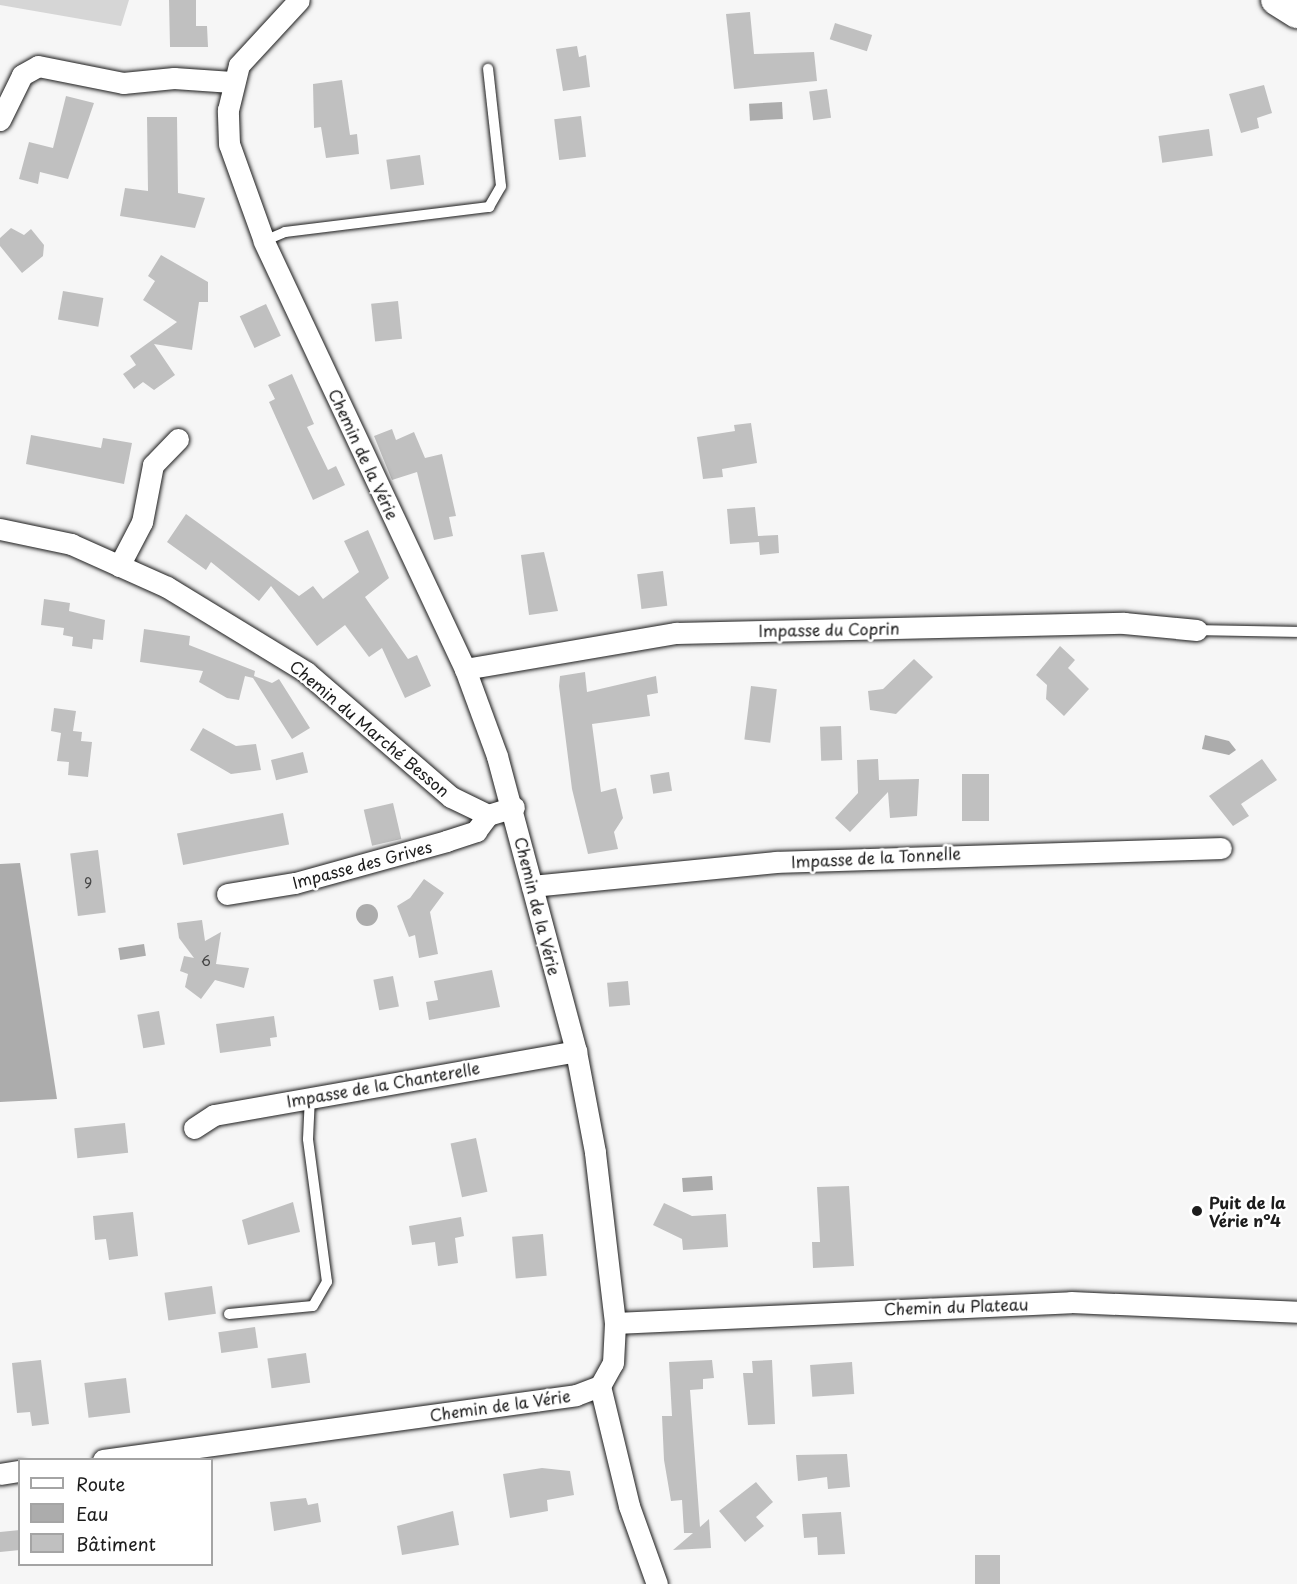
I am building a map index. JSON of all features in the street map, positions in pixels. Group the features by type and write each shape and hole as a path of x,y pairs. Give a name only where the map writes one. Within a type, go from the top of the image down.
{"main road":[{"path":"1276,0 1297,14"}],"street":[{"name":"Chemin de la Vérie","path":"118,1458 576,1395 600,1386 613,1363 615,1323 595,1152 576,1051 532,886 514,807 465,669 264,241 229,144 232,82 261,36 299,0"},
{"path":"0,120 9,93 22,75 38,66 123,83 174,78 232,82"},
{"path":"119,566 142,522 153,465 178,439"},
{"name":"Chemin du Marché Besson","path":"0,529 71,544 232,623 306,672 451,797 488,815"},
{"name":"Impasse du Coprin","path":"465,669 676,633 1124,623 1197,630"},
{"path":"488,815 514,807"},
{"name":"Impasse des Grives","path":"227,894 295,883 446,841 476,831 488,815"},
{"name":"Impasse de la Tonnelle","path":"532,886 776,862 1221,848"},
{"name":"Impasse de la Chanterelle","path":"194,1128 214,1115 310,1096 576,1051"},
{"name":"Chemin du Plateau","path":"615,1323 1071,1302 1297,1312"},
{"path":"600,1386 629,1506 657,1584"},
{"path":"0,1474 18,1471"}],"lane":[{"path":"264,241 285,232 489,207 501,186 488,69"},
{"path":"1197,630 1297,632"},
{"path":"229,1314 313,1306 327,1282 308,1139 310,1096"}],"shaded area":[{"path":"0,0 129,0 121,26 0,5"}],"water":[{"path":"782,102 783,119 750,121 749,104"},
{"path":"1205,735 1229,741 1236,750 1229,755 1202,749"},
{"path":"20,863 57,1099 0,1102 0,864"},
{"path":"367,904 375,907 378,915 375,923 367,926 359,923 356,915 359,907"},
{"path":"144,944 146,956 120,960 118,948"},
{"path":"712,1176 713,1190 683,1192 682,1178"}],"building":[{"path":"169,0 196,0 196,26 207,26 208,47 170,47"},
{"path":"750,12 754,54 814,52 817,81 734,89 726,14"},
{"path":"835,23 872,35 867,51 830,39"},
{"path":"577,46 579,57 586,55 590,87 563,91 556,49"},
{"path":"342,80 350,135 357,134 359,154 326,158 321,127 314,128 313,84"},
{"path":"1264,85 1272,113 1257,118 1259,128 1241,133 1229,94"},
{"path":"827,89 831,118 813,120 809,92"},
{"path":"66,96 94,103 68,179 40,172 38,184 19,179 29,142 53,148"},
{"path":"581,116 586,157 559,160 554,119"},
{"path":"147,117 177,117 178,193 205,198 195,228 120,216 125,188 148,191"},
{"path":"1209,129 1213,156 1162,163 1158,136"},
{"path":"420,155 424,185 391,189 386,160"},
{"path":"11,228 24,235 31,229 44,245 43,256 22,273 0,246 0,238"},
{"path":"161,255 208,282 208,302 199,302 192,350 154,344 175,375 154,390 143,382 134,389 123,374 136,365 130,356 177,322 143,300 155,281 148,276"},
{"path":"63,291 103,298 98,327 58,320"},
{"path":"398,301 402,339 375,342 371,304"},
{"path":"266,304 281,336 255,348 240,316"},
{"path":"292,374 314,424 307,427 328,470 336,466 345,485 313,500 269,402 275,399 268,385"},
{"path":"751,423 757,463 722,469 723,477 703,479 697,437 735,431 734,425"},
{"path":"392,429 396,440 414,432 425,458 442,454 456,516 449,517 453,536 434,540 417,472 392,480 374,436"},
{"path":"31,435 101,448 103,438 132,443 124,484 26,464"},
{"path":"755,507 758,536 778,535 779,553 760,555 759,542 730,544 727,509"},
{"path":"186,514 299,596 313,586 323,599 359,572 344,541 368,530 389,578 365,597 408,659 417,655 431,686 405,698 382,648 369,657 345,625 317,646 271,586 259,601 211,562 206,570 167,542"},
{"path":"544,552 558,611 529,615 521,555"},
{"path":"663,571 667,606 641,609 637,574"},
{"path":"44,599 70,603 69,611 105,620 103,640 93,639 92,649 72,646 73,637 63,635 64,628 41,625"},
{"path":"144,629 190,636 189,645 255,671 254,676 272,683 279,679 310,728 292,739 253,678 245,676 239,700 227,698 199,682 203,671 140,662"},
{"path":"1060,646 1075,660 1068,668 1089,689 1064,716 1046,699 1047,685 1036,675"},
{"path":"914,659 933,677 896,714 870,710 868,691 883,689"},
{"path":"585,672 587,692 656,676 658,693 647,695 650,716 592,724 601,792 616,788 623,818 614,832 618,849 588,854 572,789 559,686 560,676"},
{"path":"751,686 777,689 770,743 744,740"},
{"path":"54,708 76,711 73,731 82,732 81,741 92,742 88,777 68,775 69,762 57,761 61,733 51,731"},
{"path":"841,726 842,760 821,761 820,727"},
{"path":"203,728 236,746 256,744 261,770 231,774 190,750"},
{"path":"303,752 308,772 276,780 271,760"},
{"path":"878,759 879,780 919,779 917,816 890,818 888,792 850,832 835,818 858,793 857,760"},
{"path":"1262,759 1277,780 1241,804 1249,816 1233,826 1209,796"},
{"path":"669,772 672,791 653,794 650,775"},
{"path":"962,774 989,774 989,821 962,821"},
{"path":"393,803 401,839 372,846 364,810"},
{"path":"283,813 289,844 183,865 177,834"},
{"path":"98,850 106,913 78,916 70,853"},
{"path":"424,879 444,893 430,912 438,954 419,958 415,935 409,937 397,906 410,898"},
{"path":"202,920 205,941 221,932 216,964 249,968 244,988 215,980 201,999 185,987 188,974 180,971 184,956 194,958 179,938 177,923"},
{"path":"492,970 500,1007 429,1020 426,1002 438,1000 434,981"},
{"path":"393,976 399,1006 379,1010 373,980"},
{"path":"628,981 630,1005 609,1007 607,983"},
{"path":"159,1011 165,1044 143,1048 137,1015"},
{"path":"274,1016 277,1037 270,1038 271,1046 220,1053 216,1024"},
{"path":"125,1123 128,1153 77,1158 74,1128"},
{"path":"476,1138 487,1192 462,1197 451,1143"},
{"path":"849,1186 854,1266 813,1268 812,1242 820,1242 817,1187"},
{"path":"293,1202 300,1232 248,1245 242,1220"},
{"path":"664,1203 692,1216 726,1214 728,1247 683,1250 682,1239 653,1225"},
{"path":"133,1212 138,1256 109,1260 106,1239 95,1240 93,1216"},
{"path":"461,1217 464,1236 455,1238 458,1263 438,1266 435,1242 412,1245 409,1226"},
{"path":"543,1234 547,1276 516,1279 512,1237"},
{"path":"212,1286 216,1314 168,1320 164,1293"},
{"path":"255,1327 258,1348 221,1353 218,1332"},
{"path":"306,1353 310,1383 272,1388 267,1358"},
{"path":"41,1360 49,1424 32,1426 30,1412 17,1413 12,1363"},
{"path":"712,1360 714,1378 703,1379 703,1389 690,1390 700,1527 709,1519 711,1548 673,1550 693,1533 684,1533 682,1500 671,1501 664,1460 662,1416 672,1416 669,1362"},
{"path":"772,1360 775,1424 748,1425 743,1373 753,1373 752,1361"},
{"path":"852,1362 854,1394 812,1397 810,1365"},
{"path":"126,1378 130,1413 89,1418 84,1383"},
{"path":"847,1454 850,1487 828,1489 827,1477 798,1481 796,1455"},
{"path":"542,1468 570,1471 574,1495 547,1500 548,1511 510,1518 503,1474"},
{"path":"756,1482 773,1502 756,1517 764,1526 745,1542 719,1511"},
{"path":"306,1498 308,1505 318,1503 321,1522 274,1531 270,1502"},
{"path":"453,1511 459,1545 402,1555 397,1526"},
{"path":"841,1512 845,1554 818,1555 817,1537 804,1538 802,1514"},
{"path":"18,1530 18,1550 0,1552 0,1532"},
{"path":"975,1555 1000,1555 1000,1584 975,1584"}],"place":[{"name":"Puit de la Vérie n°4","path":"1197,1211"}]}
